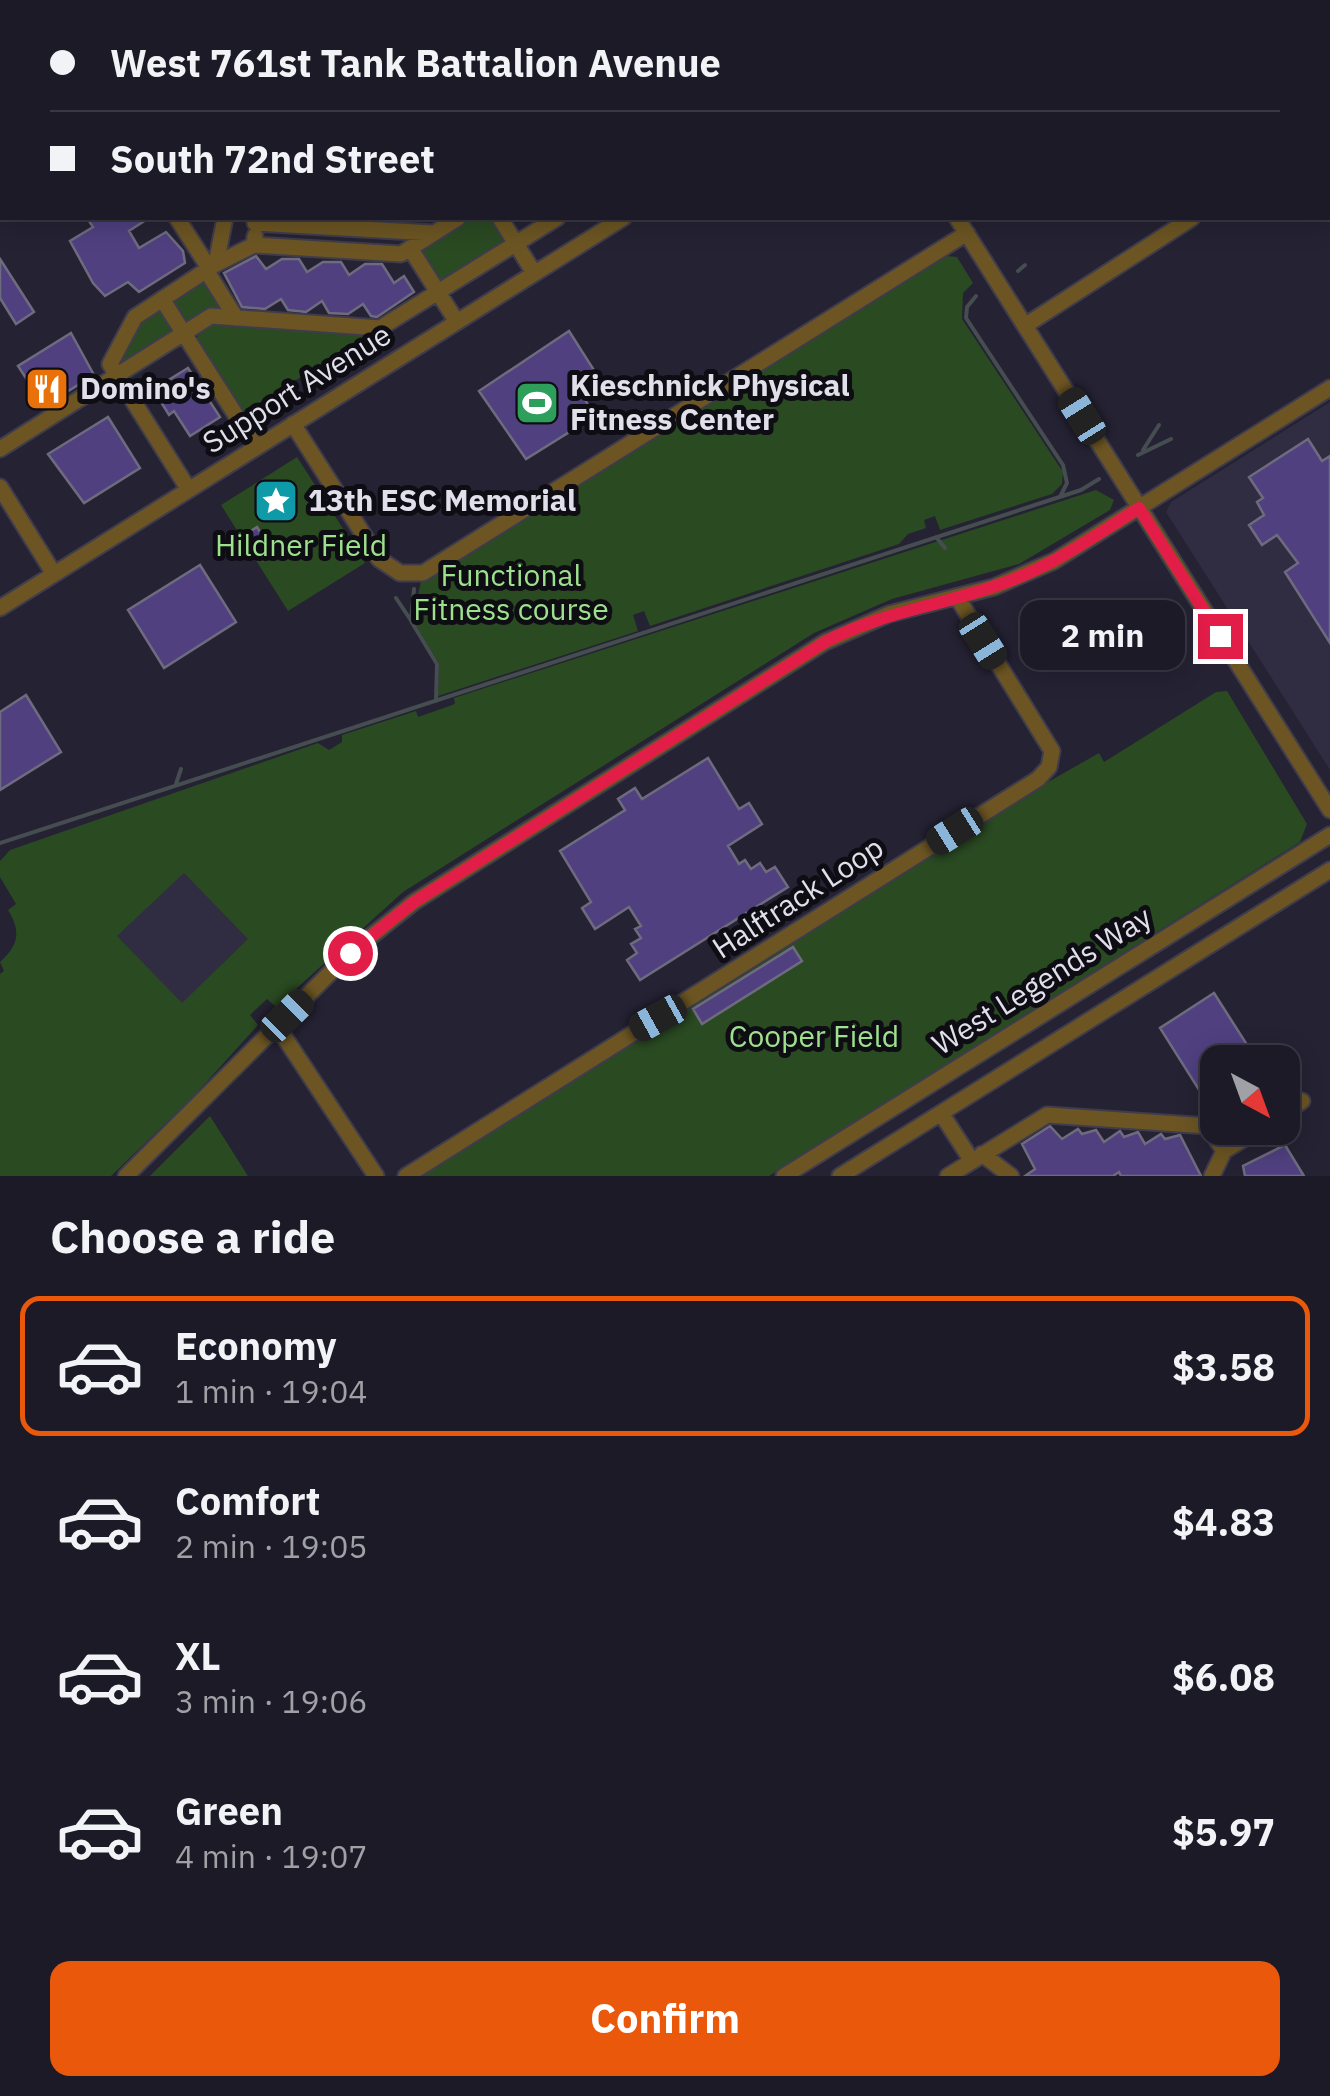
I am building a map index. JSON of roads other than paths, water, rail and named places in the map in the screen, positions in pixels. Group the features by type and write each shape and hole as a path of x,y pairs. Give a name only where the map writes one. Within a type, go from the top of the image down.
{"street":[{"path":"178,220 210,267 236,318"},
{"path":"210,267 224,220"},
{"path":"254,245 253,220 433,233"},
{"path":"188,490 110,364 135,317 210,267 254,245 401,254 455,220"},
{"path":"501,220 534,273"},
{"path":"0,449 211,316 380,328 554,220"},
{"name":"Support Avenue","path":"0,608 620,220"},
{"path":"958,220 1330,810"},
{"path":"1026,325 1189,220"},
{"path":"293,424 379,559 400,573 423,573 967,233"},
{"path":"410,248 456,322"},
{"path":"162,299 256,447"},
{"path":"126,1176 350,953 414,902 848,630 889,614 958,598 1054,562 1330,388"},
{"path":"0,486 54,574"},
{"name":"Halftrack Loop","path":"406,1176 1038,778 1049,767 1052,751 958,598"},
{"name":"West Legends Way","path":"784,1176 1330,835"},
{"name":"West Legends Way","path":"840,1176 1330,870"},
{"path":"277,1026 376,1176"},
{"path":"941,1113 971,1164 1011,1176"},
{"path":"948,1176 1048,1115 1208,1126 1224,1151"},
{"path":"1212,1176 1224,1151 1234,1145"}],"waterway":[{"path":"1018,271 1025,265"},
{"path":"976,296 967,307 966,318 1063,465 1067,483 1061,495"},
{"path":"1143,450 1159,425"},
{"path":"1138,455 1171,439"},
{"path":"0,843 1081,490 1099,479"},
{"path":"936,537 945,548"},
{"path":"414,589 411,621 437,664 436,701"},
{"path":"396,598 410,619"},
{"path":"176,784 181,769"}],"place":[{"name":"Domino's","path":"47,389"},
{"name":"Kieschnick Physical Fitness Center","path":"537,403"},
{"name":"13th ESC Memorial","path":"276,501"}],"park label":[{"name":"Hildner Field","path":"301,546"},
{"name":"Functional Fitness course","path":"511,593"},
{"name":"Cooper Field","path":"814,1037"}]}
